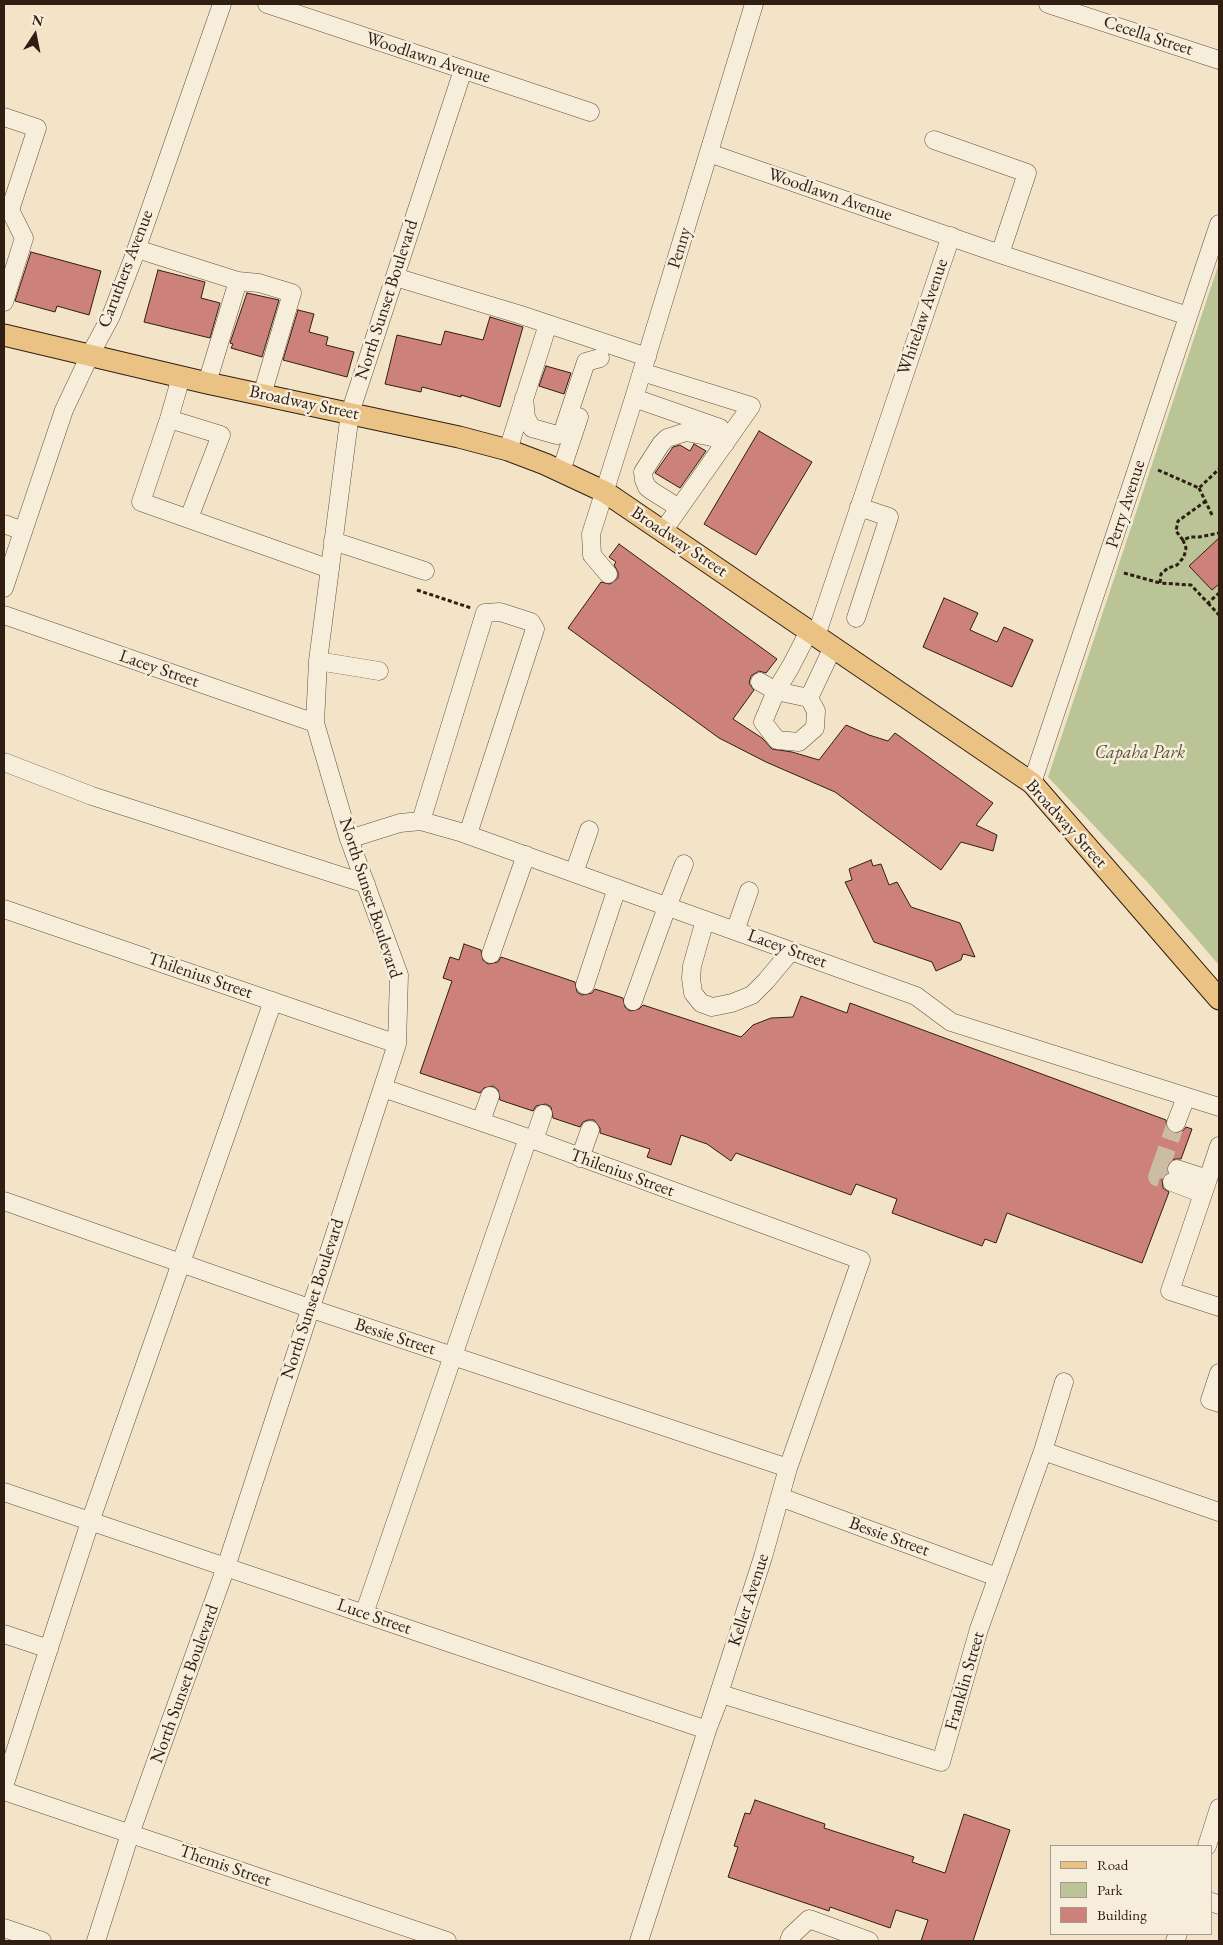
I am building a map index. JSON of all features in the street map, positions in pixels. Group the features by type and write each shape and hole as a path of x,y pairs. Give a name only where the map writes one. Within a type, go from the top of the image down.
{"main road":[{"name":"Broadway Street","path":"4,335 207,383 459,436 508,450 561,471 605,492 1032,784 1219,999"}],"street":[{"name":"Caruthers Avenue","path":"4,588 64,410 111,316 137,249 222,4"},
{"name":"Woodlawn Avenue","path":"266,4 590,112"},
{"name":"Penny","path":"608,574 592,555 591,534 754,4"},
{"name":"Cecella Street","path":"1048,4 1219,60"},
{"name":"North Sunset Boulevard","path":"96,1941 130,1834 226,1567 309,1308 397,1044 399,975 349,839 314,723 318,661 350,413 463,70"},
{"path":"4,117 37,128 10,210 24,238 4,302"},
{"path":"934,140 1027,174 1000,254"},
{"name":"Woodlawn Avenue","path":"709,153 951,236"},
{"name":"Perry Avenue","path":"1032,784 1219,224"},
{"name":"Whitelaw Avenue","path":"819,638 859,507 951,236 1188,316"},
{"path":"137,249 238,282 259,283 292,293 262,395"},
{"path":"394,277 548,324 602,350 644,364 751,406 663,531"},
{"path":"207,383 238,282"},
{"path":"508,450 548,324"},
{"path":"524,398 526,418 532,428 557,435 563,431 586,362 602,350"},
{"path":"561,471 602,350"},
{"path":"181,377 141,502 330,570"},
{"path":"634,398 729,438"},
{"path":"169,419 221,435 189,518"},
{"path":"679,508 652,492 644,480 644,472 661,444 667,438 686,432 729,438"},
{"path":"856,618 889,517 859,507"},
{"path":"4,524 24,531"},
{"path":"333,541 425,570"},
{"path":"421,821 485,613 500,612 531,622 535,629 468,834"},
{"name":"Lacey Street","path":"4,615 314,723"},
{"path":"819,638 809,698 816,711 815,728 799,742 777,740 763,722 776,691 792,666 819,638"},
{"path":"318,661 379,671"},
{"path":"760,682 776,691 809,698"},
{"path":"4,762 92,796 366,884"},
{"name":"Lacey Street","path":"349,839 400,823 421,821 468,834 916,996 951,1022 1219,1107"},
{"path":"574,873 590,830"},
{"path":"491,954 526,855"},
{"path":"633,1002 684,864"},
{"path":"585,985 617,888"},
{"path":"735,931 749,891"},
{"name":"Thilenius Street","path":"4,909 397,1044"},
{"path":"705,920 692,966 691,978 693,993 701,1003 712,1007 732,1003 752,995 791,951"},
{"path":"4,1786 90,1522 273,1001"},
{"name":"Thilenius Street","path":"383,1088 481,1121 861,1260"},
{"path":"481,1121 490,1096"},
{"path":"1176,1123 1186,1096"},
{"path":"364,1614 453,1356 531,1139 543,1114"},
{"path":"580,1158 590,1130"},
{"path":"1219,1146 1170,1291 1219,1307"},
{"path":"1175,1175 1205,1186"},
{"name":"Bessie Street","path":"4,1201 309,1308 788,1468"},
{"name":"Keller Avenue","path":"643,1940 707,1730 763,1558 788,1468 861,1260"},
{"path":"1219,1373 1210,1400 1219,1403"},
{"name":"Franklin Street","path":"707,1730 721,1694 941,1762 979,1629 1043,1451 1064,1382"},
{"path":"1043,1451 1219,1512"},
{"name":"Luce Street","path":"4,1492 707,1730"},
{"name":"Bessie Street","path":"780,1497 997,1577"},
{"path":"4,1634 49,1649"},
{"name":"Themis Street","path":"4,1791 447,1941"},
{"path":"1207,1845 1219,1808"},
{"path":"788,1941 809,1919 869,1941"},
{"path":"4,1928 42,1941"}],"path":[{"path":"1200,488 1219,469"},
{"path":"1158,470 1200,488 1213,517"},
{"path":"1160,583 1161,574 1184,557 1186,548 1176,530 1178,521 1206,501"},
{"path":"1183,540 1190,537 1199,538 1219,533"},
{"path":"1124,573 1160,583 1191,584 1219,615"},
{"path":"417,590 485,613"},
{"path":"1208,603 1219,593"}],"green space":[{"name":"Capaha Park","path":"1219,263 1219,965 1150,885 1048,777"}],"building":[{"path":"31,252 101,271 89,315 57,306 55,312 15,301"},
{"path":"158,270 205,282 201,298 220,303 210,338 144,322"},
{"path":"247,293 279,300 262,357 231,348 233,344 230,343"},
{"path":"298,310 314,314 309,332 328,337 326,345 354,352 347,377 283,360"},
{"path":"490,317 523,327 500,407 461,395 461,397 422,387 421,392 385,384 397,335 441,345 445,331 483,340"},
{"path":"546,366 571,373 564,394 539,386"},
{"path":"759,431 812,462 756,555 704,524"},
{"path":"694,444 706,451 680,488 655,473 673,447 680,445 690,451"},
{"path":"1219,538 1219,584 1212,590 1189,566"},
{"path":"619,544 777,659 766,673 759,671 751,676 749,683 754,690 733,719 762,738 772,749 792,752 819,760 846,725 888,741 895,733 993,803 976,825 997,835 993,851 961,842 941,870 835,792 766,762 719,738 568,628 601,582 610,584 618,578 618,572 614,565 616,562 609,557"},
{"path":"944,598 978,613 970,630 997,642 1004,627 1033,640 1012,687 923,647"},
{"path":"871,860 873,866 881,864 889,885 897,882 911,907 960,923 975,957 963,954 961,960 936,971 932,962 874,942 845,882 852,880 849,869"},
{"path":"464,944 481,950 483,960 488,964 498,962 501,957 575,982 577,992 582,995 592,993 595,989 623,998 625,1007 630,1011 639,1009 643,1005 741,1037 753,1025 771,1018 793,1017 801,996 847,1013 850,1003 1166,1120 1167,1129 1173,1133 1182,1132 1186,1127 1192,1129 1181,1159 1170,1161 1167,1166 1167,1173 1162,1179 1163,1188 1169,1192 1142,1263 1007,1213 996,1243 985,1239 982,1246 892,1213 897,1199 856,1184 851,1195 736,1153 731,1161 707,1144 681,1135 671,1165 647,1157 650,1149 600,1133 600,1128 594,1120 583,1122 580,1127 553,1118 551,1107 546,1104 536,1106 533,1111 500,1100 498,1090 493,1086 484,1088 480,1093 420,1073 452,981 443,978 450,957 459,960"},
{"path":"755,1800 825,1824 824,1828 914,1857 912,1862 945,1873 964,1814 1010,1830 973,1941 921,1941 928,1920 896,1910 890,1928 830,1907 829,1911 728,1877 738,1847 734,1846 745,1813 750,1814"}],"tunnel":[{"path":"1176,1123 1162,1163 1177,1169"},
{"path":"1162,1163 1157,1177 1172,1182"}]}
